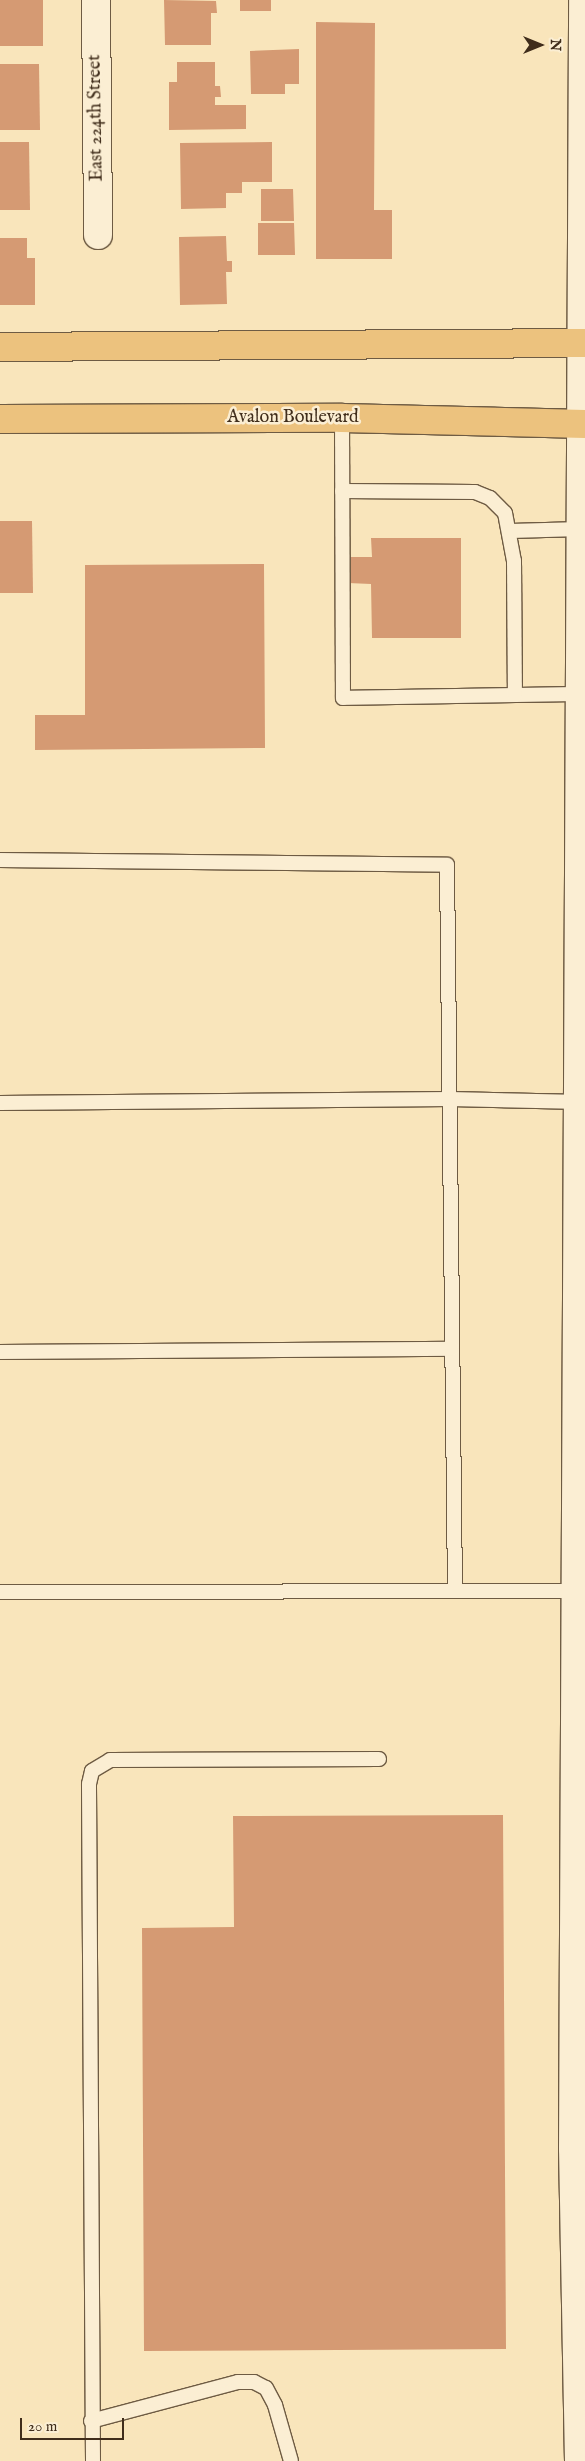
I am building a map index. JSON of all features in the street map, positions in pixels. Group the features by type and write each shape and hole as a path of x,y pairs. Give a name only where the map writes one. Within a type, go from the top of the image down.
{"main road":[{"name":"East 224th Street","path":"96,0 98,235"},
{"path":"580,2461 573,2148 583,694 581,528 583,424 582,0"},
{"path":"0,347 583,343"},
{"name":"Avalon Boulevard","path":"0,419 342,418 583,424"}],"lane":[{"path":"342,418 343,698 583,694"},
{"path":"342,491 475,492 500,508 510,531 514,561 515,695"},
{"path":"510,531 581,528"},
{"path":"0,860 447,864 455,1590"},
{"path":"0,1104 450,1099 581,1102"},
{"path":"0,1352 452,1349"},
{"path":"0,1592 577,1591"},
{"path":"93,2461 91,2421 89,1784 92,1771 110,1760 379,1759"},
{"path":"91,2421 238,2382 254,2382 266,2388 275,2405 291,2461"}],"building":[{"path":"0,0 43,0 43,46 0,46"},
{"path":"164,0 216,1 217,13 211,13 211,45 165,45"},
{"path":"240,0 271,0 271,11 240,11"},
{"path":"316,22 375,23 374,210 392,210 392,259 316,259"},
{"path":"299,49 299,84 285,84 285,94 251,94 250,51"},
{"path":"177,62 215,62 215,86 220,86 221,97 215,97 215,105 246,105 246,129 169,130 169,82 177,82"},
{"path":"0,64 39,64 40,130 0,130"},
{"path":"0,142 29,142 30,210 0,210"},
{"path":"272,142 272,182 242,182 242,193 226,193 226,208 181,209 180,143"},
{"path":"261,189 293,189 294,221 261,221"},
{"path":"258,223 294,223 295,255 258,255"},
{"path":"226,236 227,261 232,261 232,272 226,272 227,304 180,305 179,237"},
{"path":"0,238 27,238 27,258 35,258 35,305 0,305"},
{"path":"0,521 32,521 33,593 0,593"},
{"path":"371,538 461,538 461,638 372,638 371,584 348,583 348,557 372,557"},
{"path":"264,564 265,748 35,750 35,715 85,715 85,565"},
{"path":"503,1815 506,2349 144,2351 142,1928 234,1927 233,1816"}]}
